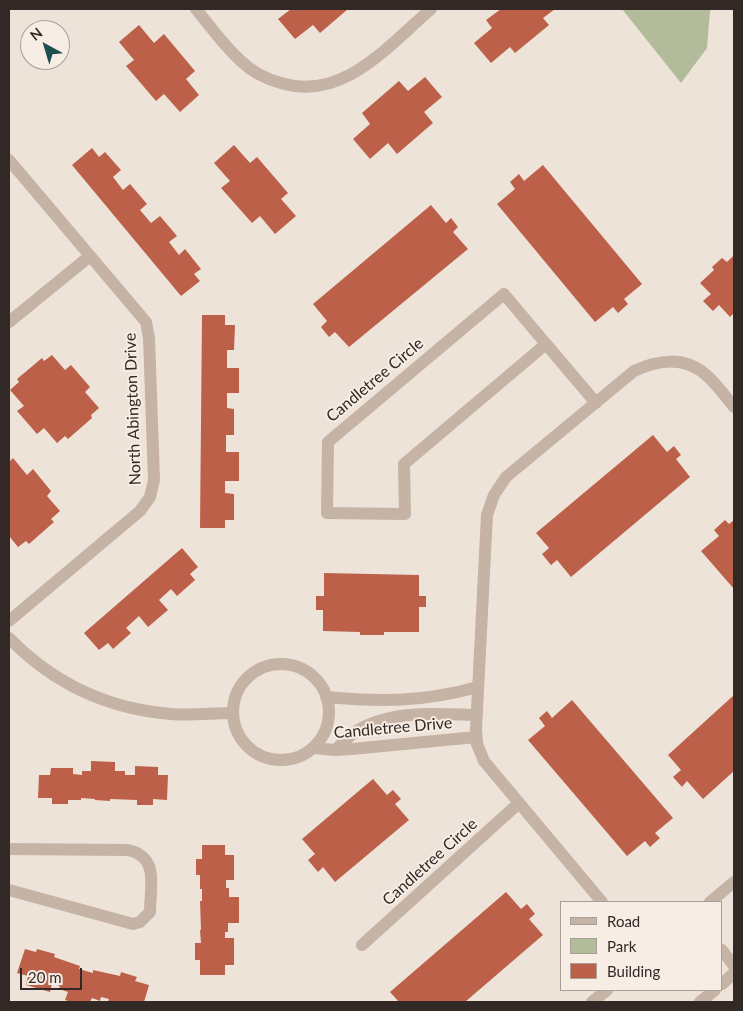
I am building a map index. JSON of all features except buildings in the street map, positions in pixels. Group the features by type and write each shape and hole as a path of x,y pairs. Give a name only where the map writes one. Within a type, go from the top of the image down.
{"street":[{"path":"196,9 247,67 274,81 294,86 313,87 333,83 351,75 367,64 431,9"},
{"name":"North Abington Drive","path":"9,160 146,322 149,338 153,486 150,496 140,511 9,621"},
{"path":"9,322 90,256"},
{"name":"Candletree Circle","path":"546,344 404,464 404,514 327,513 328,442 504,294 596,403"},
{"path":"601,901 484,761 479,751 476,737 487,514 490,504 506,477 634,371 656,362 672,362 687,365 707,375 734,407"},
{"path":"9,638 36,664 52,675 87,694 105,701 134,709 173,714 232,713"},
{"name":"Candletree Drive","path":"284,664 300,668 313,676 323,689 326,697 328,720 323,735 314,748 300,757 285,761 269,760 254,753 243,742 235,729 232,713 235,697 242,683 254,672 268,665 284,664"},
{"name":"Candletree Drive","path":"326,697 382,701 415,700 448,695 478,687"},
{"path":"335,750 354,732 383,719 431,714 477,715"},
{"name":"Candletree Drive","path":"314,748 335,750 476,737"},
{"name":"Candletree Circle","path":"362,945 519,803"},
{"path":"9,850 128,850 141,854 146,858 151,870 150,912 140,922 132,924 9,890"},
{"path":"711,901 734,882"},
{"path":"723,951 734,966"},
{"path":"723,983 734,973"},
{"path":"592,1002 606,991"},
{"path":"700,1002 714,991"}],"green space":[{"path":"622,9 712,9 710,11 707,48 681,83"}]}
